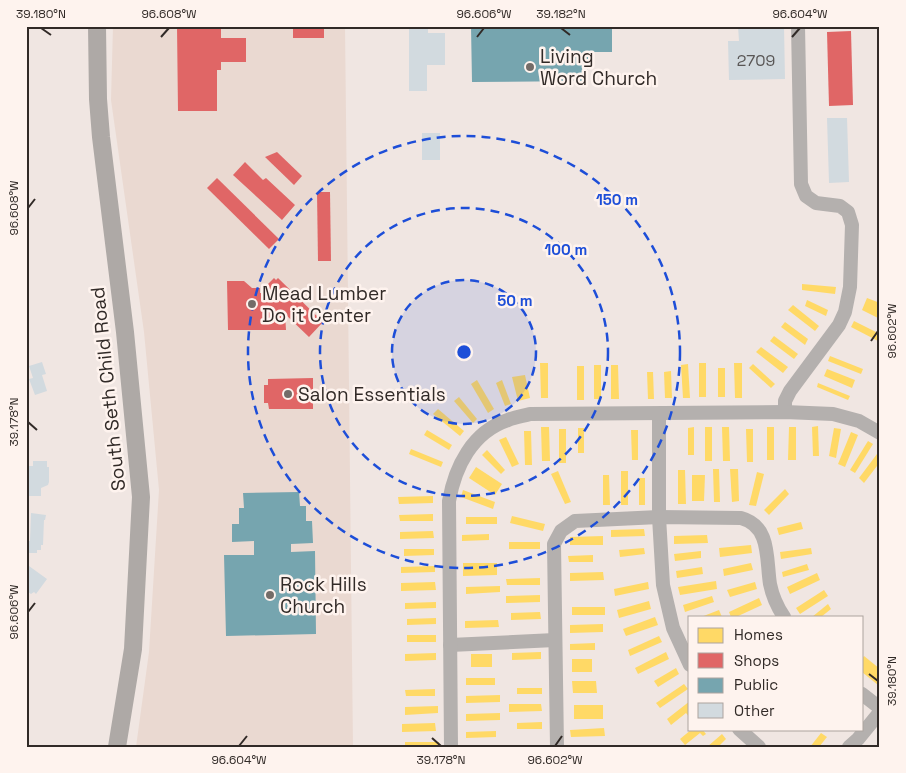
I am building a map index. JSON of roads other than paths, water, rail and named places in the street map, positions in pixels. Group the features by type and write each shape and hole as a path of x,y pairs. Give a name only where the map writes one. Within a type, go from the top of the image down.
{"main road":[{"name":"South Seth Child Road","path":"97,26 98,99 101,137 125,332 142,497 133,649 117,747"}],"street":[{"path":"784,412 785,401 790,391 839,325 845,312 850,287 852,225 848,212 840,206 816,203 806,196 801,184 798,26"},
{"path":"451,747 449,501 455,475 460,464 474,443 484,433 507,420 530,414 784,412 845,416 859,421 880,434"},
{"path":"658,414 659,517 663,585 673,628 688,661"},
{"path":"557,747 554,544 561,531 575,521 659,517 741,518 749,520 762,533 765,543 770,587 784,616"},
{"path":"450,645 556,640"},
{"path":"864,696 880,708"},
{"path":"849,747 880,712"},
{"path":"740,730 759,747"}],"place":[{"name":"Living Word Church","path":"530,67"},
{"name":"Mead Lumber Do it Center","path":"252,304"},
{"name":"Salon Essentials","path":"288,394"},
{"name":"Rock Hills Church","path":"270,595"}]}
